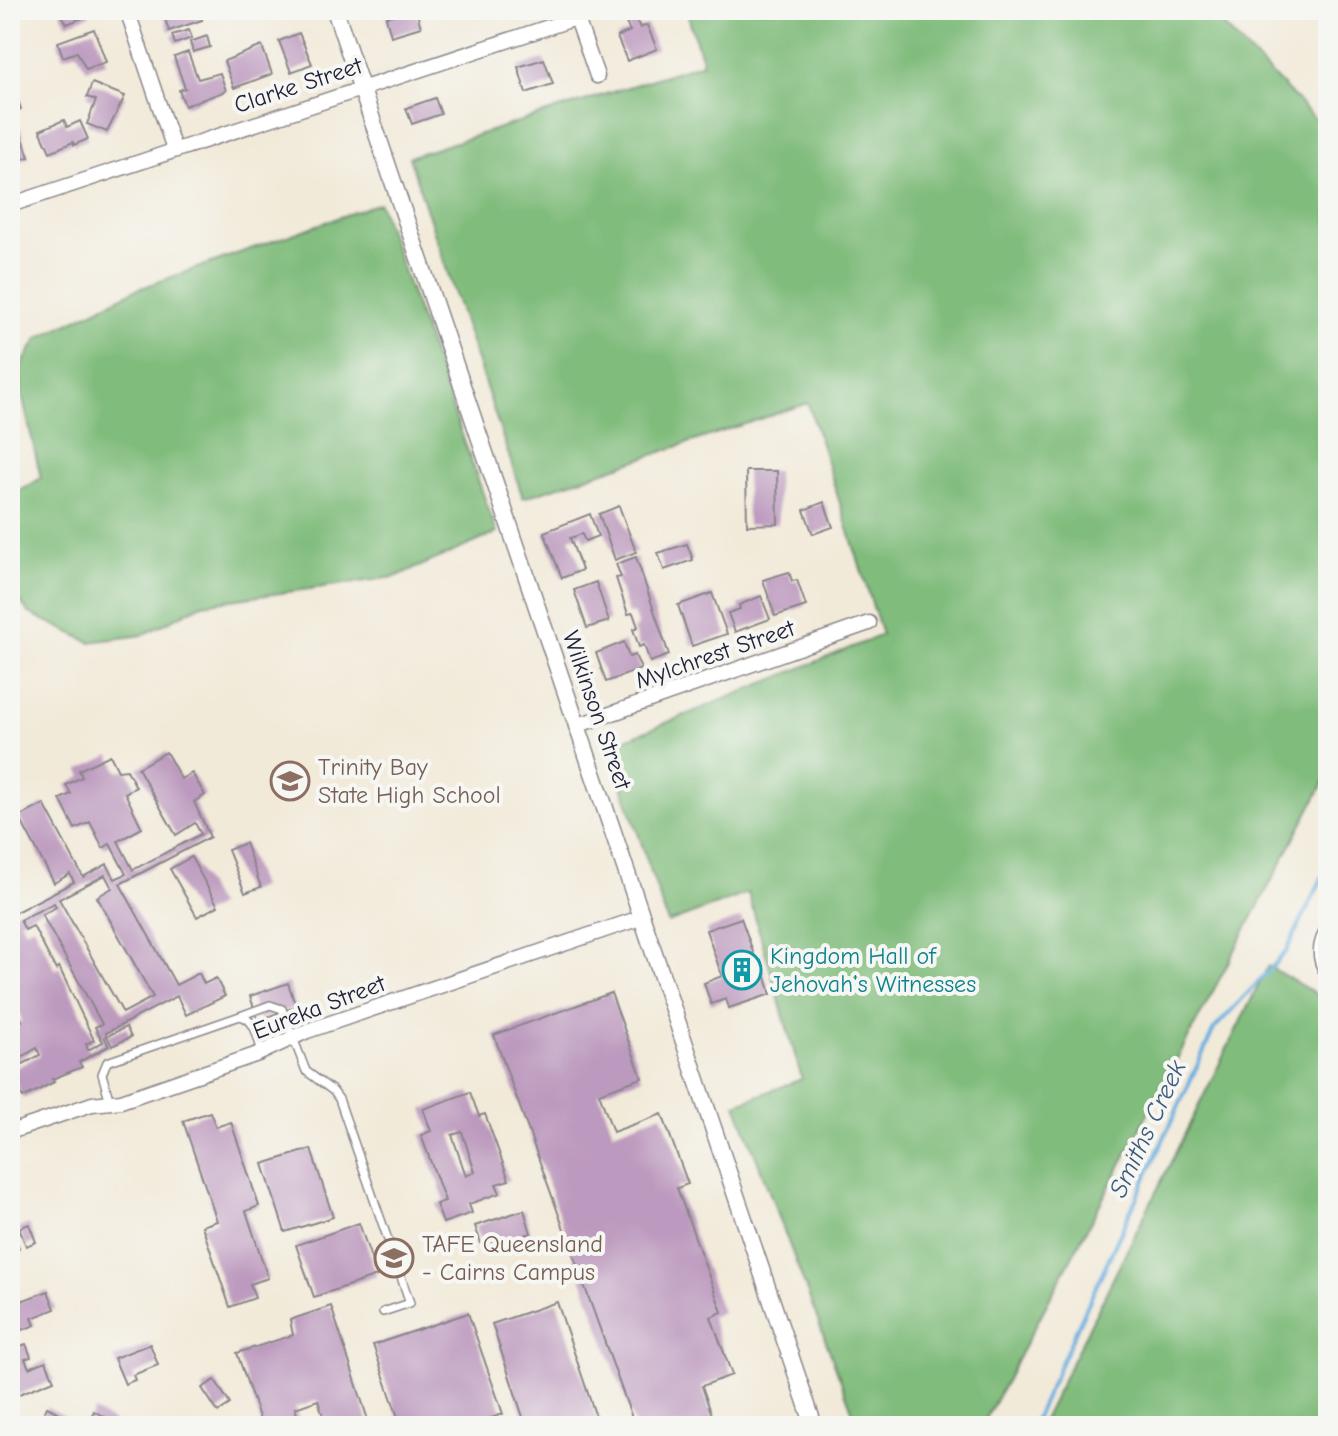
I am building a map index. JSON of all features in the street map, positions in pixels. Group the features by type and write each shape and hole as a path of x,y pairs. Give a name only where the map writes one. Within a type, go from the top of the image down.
{"street":[{"path":"127,10 174,149"},
{"name":"Wilkinson Street","path":"335,10 814,1426"},
{"name":"Clarke Street","path":"10,205 576,14 600,10"},
{"path":"576,14 597,76"},
{"name":"Mylchrest Street","path":"576,726 869,623"},
{"name":"Eureka Street","path":"10,1132 92,1104 121,1101 262,1053 294,1037 643,917"},
{"path":"1324,967 1323,939 1328,928"}],"lane":[{"path":"110,1102 102,1074 107,1062 277,1006 286,1013 306,1071 333,1091 341,1102 410,1303 383,1312"},
{"path":"240,1016 253,1024 262,1053"}],"green space":[{"path":"686,10 1208,10 1328,132 1328,775 982,1426 858,1426 736,1104 802,1079 748,893 668,923 609,746 882,635 808,403 523,498 409,157 703,63"},
{"path":"379,203 497,533 395,577 202,604 143,635 90,642 29,613 10,588 10,497 41,478 22,395 20,368 38,338 133,291"},
{"path":"1268,966 1328,1001 1328,1426 1040,1426"}],"building":[{"path":"59,10 88,10 90,15 67,24"},
{"path":"149,10 199,10 202,20 169,31 163,13 152,16"},
{"path":"416,10 421,27 391,36 386,17"},
{"path":"635,17 640,28 647,25 657,49 627,61 617,37 630,31 625,21"},
{"path":"94,29 106,62 86,69 77,52 63,57 58,42"},
{"path":"189,30 192,38 175,44 172,35"},
{"path":"299,33 312,64 291,72 279,41"},
{"path":"207,36 210,47 193,52 190,42"},
{"path":"262,46 272,74 234,88 224,61"},
{"path":"188,52 198,79 220,73 226,91 185,106 179,90 185,88 174,57"},
{"path":"544,59 553,84 526,93 518,67"},
{"path":"92,83 125,96 107,132 87,124 96,100 87,97"},
{"path":"17,97 21,109 10,113 10,100"},
{"path":"435,98 441,114 412,124 406,108"},
{"path":"64,120 67,127 80,121 88,139 50,152 40,130"},
{"path":"20,129 29,157 10,163 10,132"},
{"path":"746,471 777,471 778,524 747,525"},
{"path":"824,502 833,527 813,534 804,510"},
{"path":"619,506 636,552 615,560 599,514"},
{"path":"590,514 598,536 585,541 582,534 570,538 582,570 562,578 544,532"},
{"path":"687,544 693,560 664,570 658,553"},
{"path":"636,557 669,655 650,662 644,645 639,647 633,629 638,627 633,613 628,614 616,578 621,577 616,564"},
{"path":"789,572 792,581 797,580 806,606 775,616 763,580"},
{"path":"596,582 609,621 587,628 574,590"},
{"path":"712,593 727,634 692,646 678,605"},
{"path":"761,596 770,619 735,632 728,613"},
{"path":"624,642 629,657 635,655 641,669 606,682 596,653"},
{"path":"166,752 181,779 192,773 205,795 194,802 210,837 120,884 176,985 199,973 204,984 216,978 225,996 186,1015 177,996 106,1033 109,1046 79,1062 82,1067 52,1079 54,1082 23,1098 10,1071 40,1055 37,1048 10,1064 10,1027 22,1021 18,1010 10,1014 10,968 13,966 10,961 10,915 74,882 70,874 54,883 19,817 44,804 83,877 107,864 115,879 126,874 110,844 103,848 90,822 75,829 60,799 71,794 66,785 82,777 79,770 110,755 118,771 127,770 136,787 125,793 142,828 118,841 133,870 201,834 195,823 176,835 138,768","holes":["105,875 112,888 97,897 153,997 123,1013 59,899","54,903 56,907 42,915 102,1024 95,1027 103,1042 88,1050 86,1044 94,1040 59,967 56,970 33,926 25,930 20,920"]},
{"path":"245,843 261,887 245,893 228,850"},
{"path":"191,857 218,906 197,917 170,869"},
{"name":"Kingdom Hall of Jehovah's Witnesses","path":"741,918 757,963 761,961 771,994 729,1008 726,999 711,1004 704,983 722,976 706,930"},
{"path":"288,983 296,1007 258,1020 250,996"},
{"path":"611,993 642,1078 599,1093 613,1132 662,1114 688,1184 677,1188 722,1312 711,1317 732,1375 702,1386 714,1421 701,1426 635,1426 494,1035"},
{"path":"126,1027 131,1037 112,1046 107,1036"},
{"path":"470,1092 479,1116 485,1114 509,1180 496,1184 500,1193 469,1204 472,1213 443,1223 436,1204 445,1201 421,1135 431,1131 423,1109","holes":["462,1132 475,1172 466,1176 452,1135"]},
{"path":"210,1112 216,1127 231,1122 259,1206 246,1211 268,1278 250,1284 255,1298 230,1307 202,1226 217,1221 183,1121"},
{"path":"311,1149 333,1217 285,1232 263,1164"},
{"path":"524,1210 531,1233 483,1249 475,1226"},
{"path":"359,1223 377,1276 314,1297 296,1245"},
{"path":"10,1224 19,1248 10,1251"},
{"path":"29,1224 36,1242 26,1246 19,1228"},
{"path":"48,1291 55,1309 32,1318 35,1325 10,1335 10,1313 16,1311 13,1304"},
{"path":"557,1302 599,1426 526,1426 492,1324"},
{"path":"331,1306 370,1426 326,1426 318,1400 295,1408 301,1426 262,1426 237,1353 293,1335 290,1320"},
{"path":"468,1313 503,1414 468,1426 401,1426 373,1345"},
{"path":"26,1344 31,1357 25,1359 29,1368 46,1361 54,1380 12,1397 10,1350"},
{"path":"150,1344 158,1365 133,1375 135,1380 125,1384 114,1358"},
{"path":"215,1380 230,1404 218,1412 202,1388"},
{"path":"47,1407 78,1423 76,1426 37,1426"},
{"path":"94,1411 120,1426 86,1426"}],"waterway":[{"name":"Smiths Creek","path":"1032,1426 1214,1029 1286,952 1328,866"}],"place":[{"name":"Trinity Bay State High School","path":"290,781"},
{"name":"Kingdom Hall of Jehovah's Witnesses","path":"742,970"},
{"name":"TAFE Queensland - Cairns Campus","path":"394,1258"}]}
